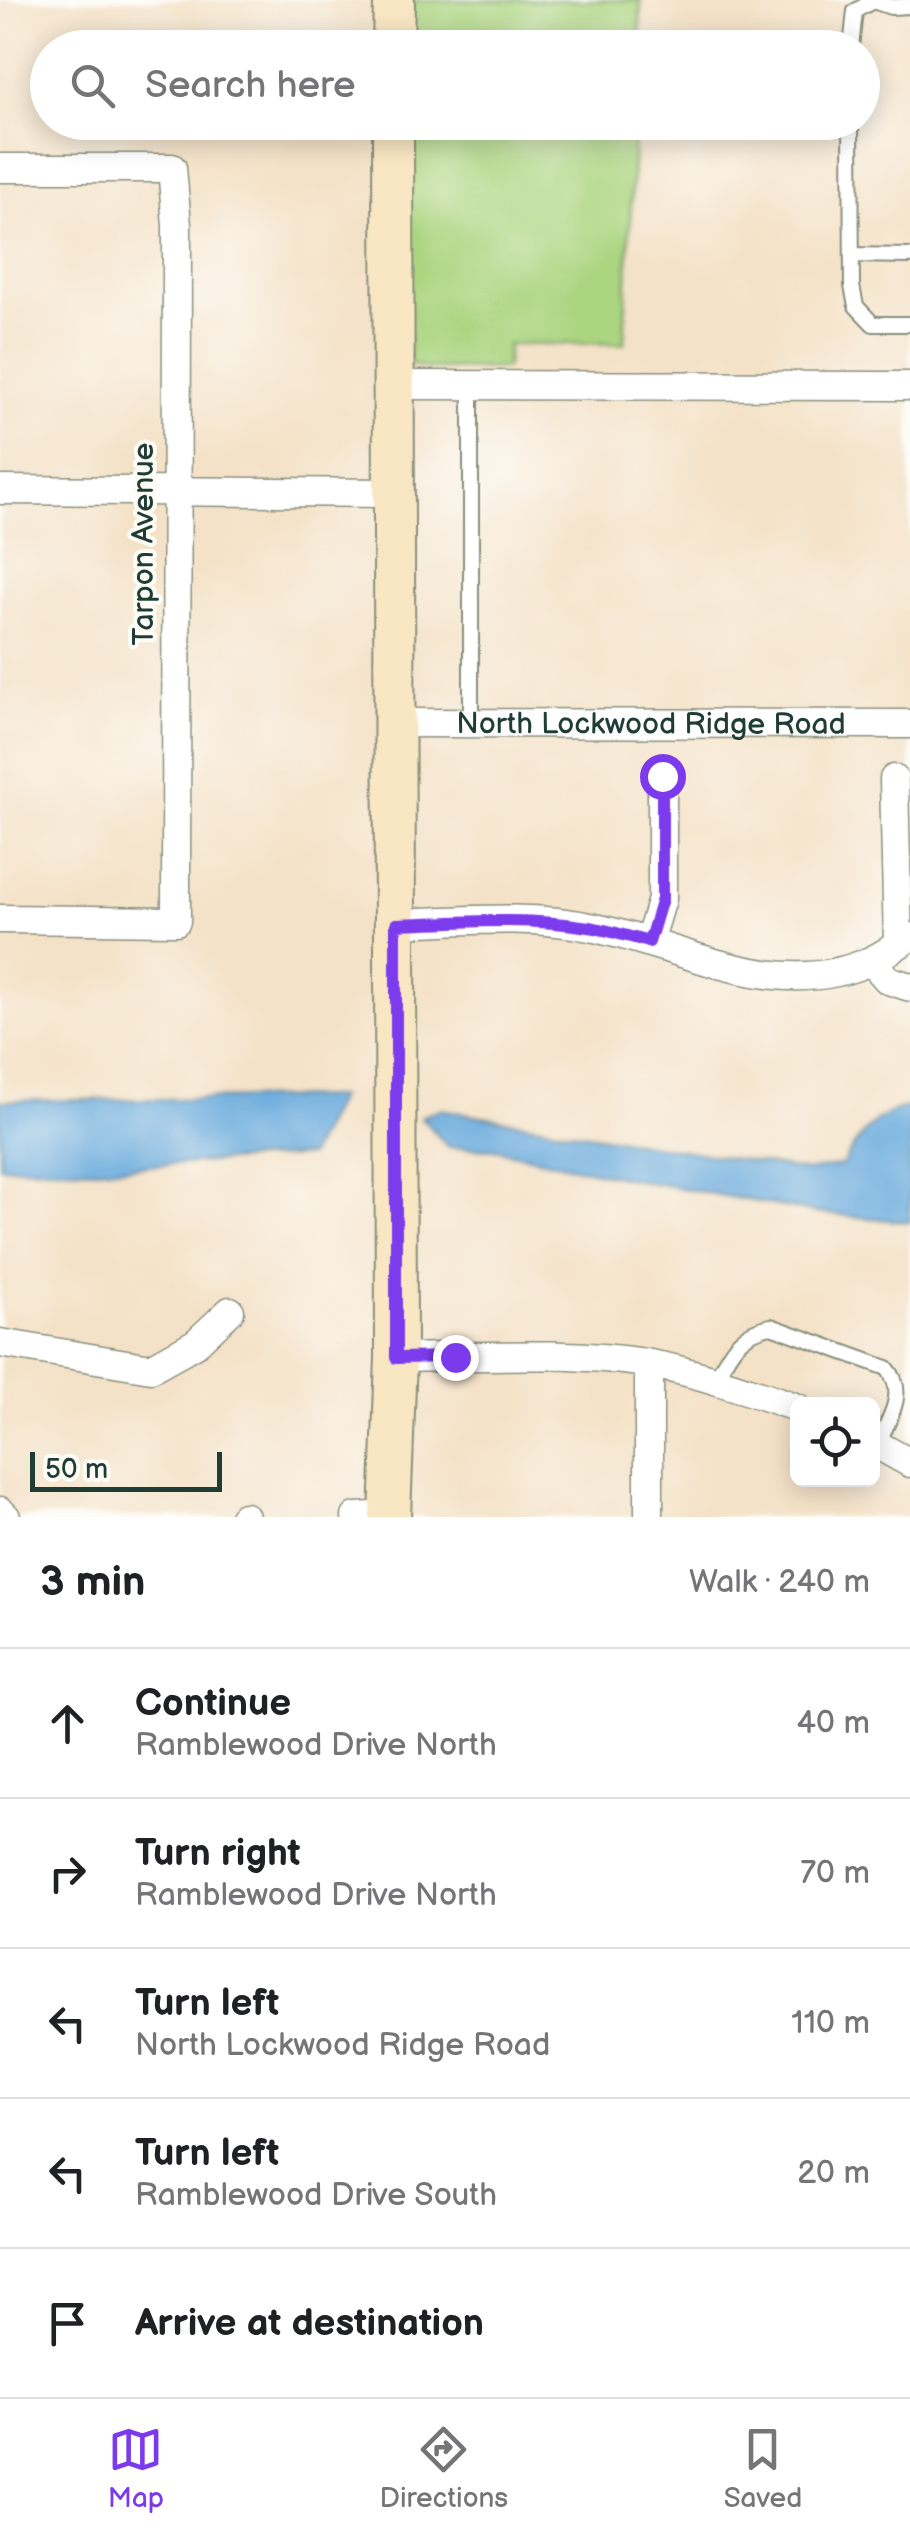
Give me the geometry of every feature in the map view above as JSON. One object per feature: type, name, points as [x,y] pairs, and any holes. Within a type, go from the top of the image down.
[{"type":"street","points":[[393,30],[394,0]]},
{"type":"street","points":[[379,1516],[396,1358],[393,140]]},
{"type":"street","name":"Tarpon Avenue","points":[[0,168],[172,168],[176,225],[176,920],[0,919]]},
{"type":"street","points":[[393,385],[910,386]]},
{"type":"street","points":[[0,490],[392,493]]},
{"type":"street","name":"North Lockwood Ridge Road","points":[[393,723],[910,724]]},
{"type":"street","points":[[649,942],[662,899],[662,776]]},
{"type":"street","points":[[396,924],[550,922],[592,927],[738,970],[779,976],[834,973],[871,961],[904,941],[894,779]]},
{"type":"street","points":[[871,961],[888,980],[910,987]]},
{"type":"street","points":[[0,1343],[150,1368],[196,1343],[230,1312]]},
{"type":"street","points":[[396,1358],[556,1357],[649,1364],[790,1405]]},
{"type":"street","points":[[649,1364],[649,1517]]},
{"type":"street","points":[[880,1446],[910,1463]]},
{"type":"street","points":[[0,1511],[6,1517]]},
{"type":"lane","points":[[852,30],[854,11],[873,0],[891,6],[910,6]]},
{"type":"lane","points":[[851,140],[856,306],[873,324],[910,324]]},
{"type":"lane","points":[[852,255],[910,256]]},
{"type":"lane","points":[[471,386],[471,723]]},
{"type":"lane","points":[[715,1381],[733,1346],[750,1330],[771,1326],[886,1368],[896,1379],[898,1391],[880,1432]]},
{"type":"green space","points":[[414,0],[641,0],[640,30],[409,30]]},
{"type":"green space","points":[[405,140],[634,140],[624,343],[508,345],[506,368],[429,369],[409,364]]},
{"type":"water","points":[[339,1097],[309,1156],[98,1169],[0,1166],[0,1101]]},
{"type":"water","points":[[910,1107],[910,1222],[817,1213],[605,1174],[495,1149],[448,1147],[421,1117],[440,1109],[807,1171],[842,1165],[869,1127],[887,1114]]},
{"type":"route","points":[[455,1357],[396,1358],[396,924],[550,922],[592,927],[649,942],[662,899],[662,776]]}]
